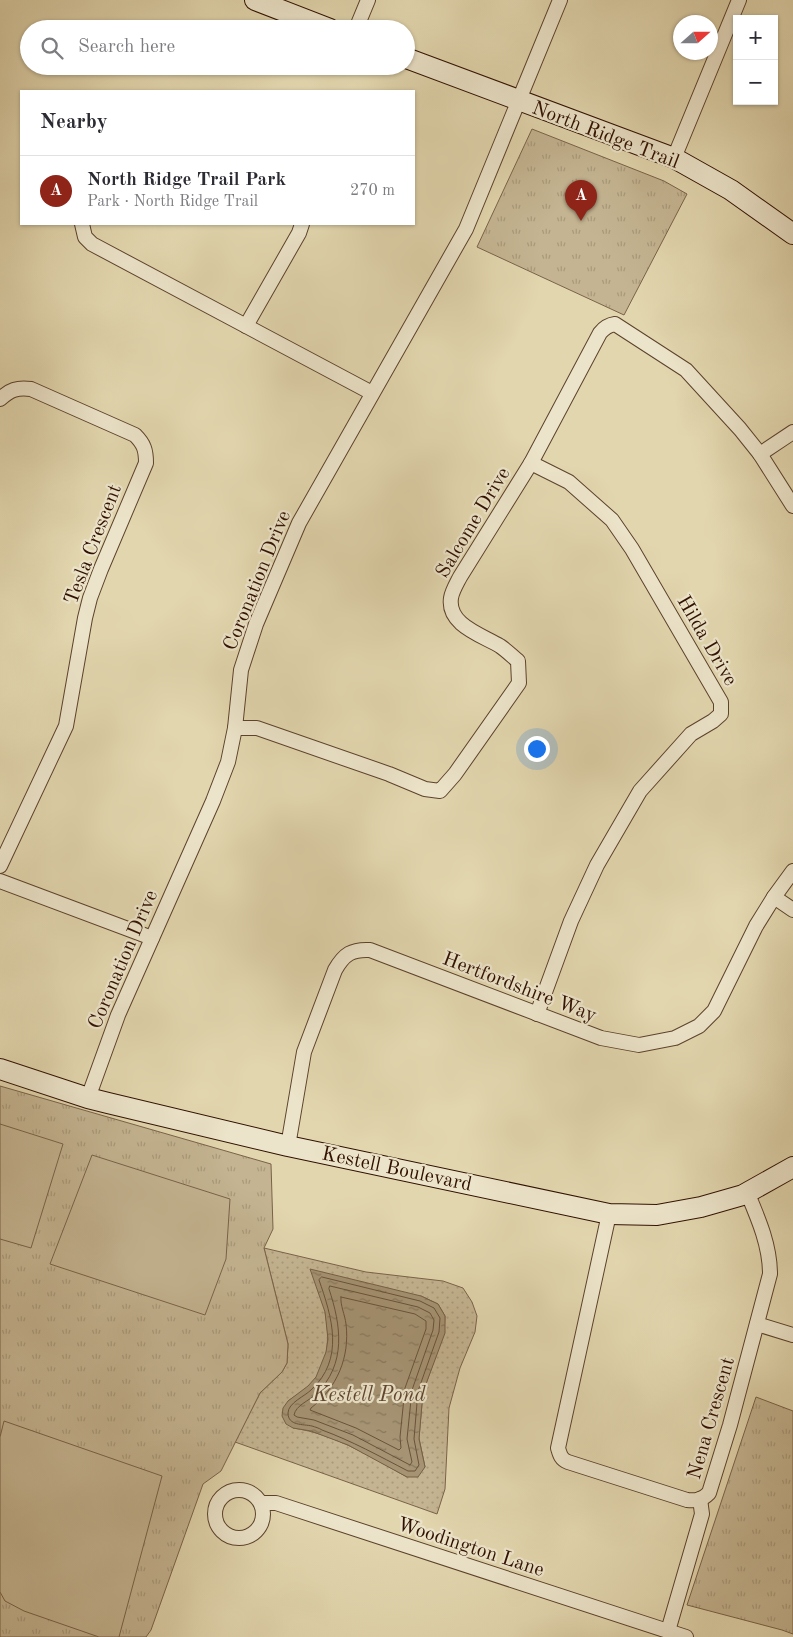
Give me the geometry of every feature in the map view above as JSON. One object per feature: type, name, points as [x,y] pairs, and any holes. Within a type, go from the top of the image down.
[{"type":"street","points":[[255,0],[307,20]]},
{"type":"street","points":[[360,20],[368,0]]},
{"type":"street","name":"Coronation Drive","points":[[88,1098],[118,1015],[213,801],[228,762],[235,728],[241,670],[256,624],[299,523],[466,229],[560,0]]},
{"type":"street","points":[[674,158],[739,0]]},
{"type":"street","name":"North Ridge Trail","points":[[415,61],[674,158],[731,190],[793,234]]},
{"type":"street","points":[[82,225],[85,236],[92,244],[372,393]]},
{"type":"street","points":[[246,326],[299,233],[302,225]]},
{"type":"street","name":"Salcome Drive","points":[[235,728],[256,728],[389,774],[425,790],[440,792],[455,774],[519,682],[518,661],[501,646],[468,628],[458,620],[451,609],[451,597],[460,577],[531,462],[600,333],[606,326],[615,324],[686,370],[740,429],[760,454]]},
{"type":"street","name":"Tesla Crescent","points":[[0,399],[9,391],[20,387],[31,389],[135,435],[143,444],[146,463],[100,569],[90,598],[66,726],[0,866]]},
{"type":"street","points":[[793,432],[760,454],[793,506]]},
{"type":"street","name":"Hilda Drive","points":[[531,462],[569,482],[612,520],[632,549],[721,702],[722,714],[691,734],[640,791],[597,864],[571,921],[536,1014]]},
{"type":"street","name":"Hertfordshire Way","points":[[288,1146],[304,1052],[335,970],[342,957],[358,950],[370,950],[601,1038],[639,1045],[675,1038],[699,1026],[714,1011],[756,926],[793,870]]},
{"type":"street","points":[[0,881],[152,938]]},
{"type":"street","points":[[774,897],[793,910]]},
{"type":"street","name":"Kestell Boulevard","points":[[0,1068],[88,1098],[288,1146],[609,1214],[658,1215],[701,1207],[747,1192],[793,1167]]},
{"type":"street","name":"Nena Crescent","points":[[609,1214],[558,1448],[560,1455],[562,1460],[568,1462],[687,1500],[700,1500],[709,1493],[770,1274],[770,1261],[762,1232],[747,1192]]},
{"type":"street","points":[[757,1324],[793,1335]]},
{"type":"street","points":[[668,1631],[702,1514],[700,1500]]},
{"type":"street","name":"Woodington Lane","points":[[261,1503],[276,1503],[686,1637]]},
{"type":"green space","points":[[532,129],[664,181],[687,194],[624,315],[477,247]]},
{"type":"green space","points":[[0,1086],[271,1164],[273,1229],[264,1248],[288,1344],[287,1363],[282,1372],[260,1393],[221,1471],[203,1484],[151,1630],[146,1637],[0,1637]]},
{"type":"green space","points":[[0,1124],[63,1144],[31,1248],[0,1239]]},
{"type":"green space","points":[[92,1155],[230,1199],[226,1259],[205,1315],[50,1264]]},
{"type":"green space","points":[[264,1248],[366,1272],[443,1281],[463,1288],[472,1302],[477,1316],[475,1332],[460,1368],[449,1408],[445,1489],[437,1514],[235,1442],[260,1393],[282,1372],[287,1363],[288,1344]],"holes":[[[421,1296],[438,1304],[445,1316],[444,1333],[423,1392],[419,1438],[425,1467],[407,1477],[338,1441],[323,1435],[293,1428],[288,1401],[308,1387],[315,1379],[324,1362],[327,1342],[325,1312]]]},
{"type":"green space","points":[[756,1397],[793,1411],[793,1634],[687,1605]]},
{"type":"green space","points":[[4,1421],[162,1476],[119,1637],[99,1637],[24,1611],[5,1601],[0,1592],[0,1437]]},
{"type":"water","name":"Kestell Pond","points":[[310,1269],[421,1296],[438,1304],[445,1316],[445,1333],[423,1392],[419,1439],[425,1467],[418,1477],[407,1477],[348,1445],[311,1431],[293,1428],[286,1424],[282,1416],[283,1408],[288,1401],[308,1386],[316,1377],[326,1352],[328,1339],[325,1312]]},
{"type":"place","name":"North Ridge Trail Park","points":[[581,221]]}]
